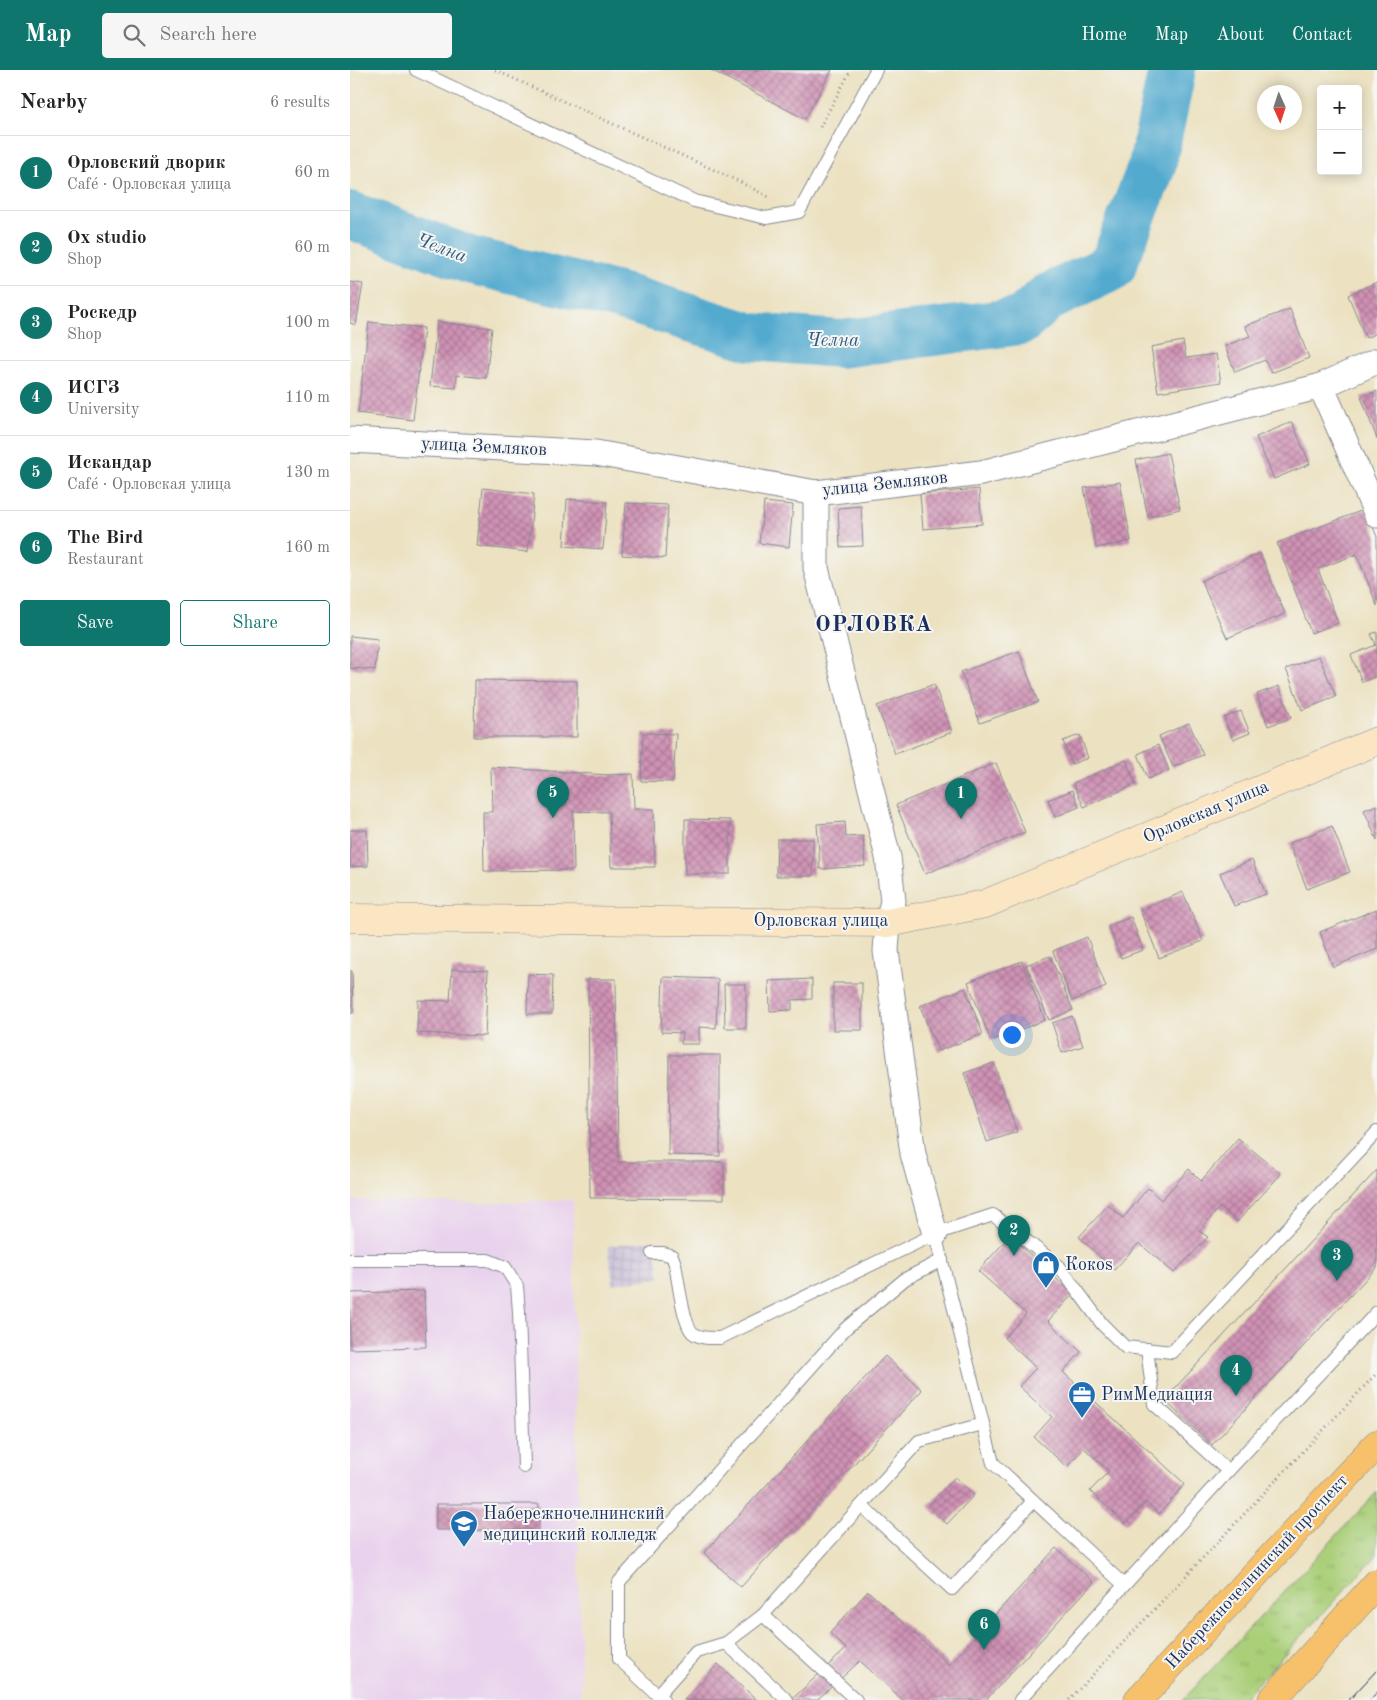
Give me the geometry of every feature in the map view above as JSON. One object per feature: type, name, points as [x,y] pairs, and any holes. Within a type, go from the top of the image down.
[{"type":"main road","name":"Набережночелнинский проспект","points":[[1138,1700],[1377,1444]]},
{"type":"main road","points":[[1272,1700],[1377,1583]]},
{"type":"street","name":"улица Земляков","points":[[350,440],[596,453],[816,493],[981,473],[1321,386],[1377,361]]},
{"type":"street","points":[[1321,386],[1377,515]]},
{"type":"street","points":[[816,493],[816,568],[888,857],[893,901],[888,923],[886,951],[913,1154],[935,1234]]},
{"type":"street","name":"Орловская улица","points":[[350,918],[888,923],[985,904],[1377,741]]},
{"type":"lane","points":[[416,70],[694,201],[766,218],[799,212],[876,70]]},
{"type":"lane","points":[[652,1253],[663,1253],[672,1256],[686,1322],[692,1333],[704,1338],[720,1338],[935,1234],[994,1215],[1059,1266],[1102,1324],[1125,1347],[1172,1352],[1377,1132]]},
{"type":"lane","points":[[935,1234],[993,1464],[1124,1585]]},
{"type":"lane","points":[[350,1260],[488,1260],[505,1267],[517,1286],[524,1467]]},
{"type":"lane","points":[[942,1260],[905,1279],[846,1328],[619,1582],[618,1659],[660,1698],[696,1652],[726,1643],[763,1615],[919,1441],[983,1424]]},
{"type":"lane","points":[[1020,1700],[1228,1471],[1377,1312]]},
{"type":"lane","points":[[1147,1349],[1154,1404],[1228,1471]]},
{"type":"lane","points":[[862,1506],[952,1589],[1033,1501]]},
{"type":"lane","points":[[763,1615],[856,1700]]},
{"type":"lane","points":[[726,1643],[787,1700]]},
{"type":"path","points":[[495,70],[738,181],[799,212]]},
{"type":"path","points":[[1069,1700],[1377,1373]]},
{"type":"shaded area","name":"Набережночелнинский медицинский колледж","points":[[350,1200],[476,1203],[573,1200],[581,1700],[350,1700]]},
{"type":"shaded area","points":[[655,1240],[660,1278],[613,1284],[608,1246]]},
{"type":"green space","points":[[1377,1492],[1377,1555],[1242,1700],[1183,1700]]},
{"type":"building","points":[[711,70],[832,70],[805,119]]},
{"type":"building","points":[[350,282],[363,284],[356,325],[350,323]]},
{"type":"building","points":[[1377,282],[1377,333],[1366,338],[1348,295]]},
{"type":"building","points":[[1290,309],[1309,358],[1271,373],[1265,360],[1235,372],[1225,346],[1250,336],[1245,326]]},
{"type":"building","points":[[369,322],[424,328],[413,420],[358,413]]},
{"type":"building","points":[[437,322],[492,328],[486,378],[457,375],[456,388],[430,386]]},
{"type":"building","points":[[1183,341],[1186,358],[1216,354],[1221,382],[1158,392],[1151,347]]},
{"type":"building","points":[[1377,391],[1377,439],[1361,397]]},
{"type":"building","points":[[1292,422],[1310,464],[1274,479],[1256,437]]},
{"type":"building","points":[[1168,453],[1180,509],[1148,517],[1136,460]]},
{"type":"building","points":[[1120,482],[1131,541],[1096,548],[1084,488]]},
{"type":"building","points":[[483,488],[534,494],[528,552],[477,546]]},
{"type":"building","points":[[979,489],[982,524],[923,529],[920,494]]},
{"type":"building","points":[[567,499],[607,502],[603,549],[564,546]]},
{"type":"building","points":[[764,502],[793,505],[789,547],[759,543]]},
{"type":"building","points":[[626,503],[668,505],[665,558],[622,555]]},
{"type":"building","points":[[861,506],[863,546],[840,547],[838,508]]},
{"type":"building","points":[[1366,509],[1377,537],[1377,606],[1357,554],[1318,569],[1338,623],[1311,633],[1277,543]]},
{"type":"building","points":[[1260,553],[1285,614],[1227,638],[1201,581]]},
{"type":"building","points":[[1377,632],[1377,676],[1362,682],[1351,655],[1376,645],[1371,634]]},
{"type":"building","points":[[350,636],[378,639],[375,670],[350,668]]},
{"type":"building","points":[[1019,651],[1038,702],[980,723],[961,672]]},
{"type":"building","points":[[1319,656],[1336,697],[1302,710],[1286,669]]},
{"type":"building","points":[[475,680],[577,681],[577,737],[474,737]]},
{"type":"building","points":[[934,684],[952,732],[895,754],[877,706]]},
{"type":"building","points":[[1279,686],[1291,718],[1268,726],[1257,694]]},
{"type":"building","points":[[1241,711],[1250,733],[1233,740],[1224,718]]},
{"type":"building","points":[[1189,723],[1203,755],[1173,767],[1159,736]]},
{"type":"building","points":[[643,733],[676,734],[673,782],[641,781]]},
{"type":"building","points":[[1080,735],[1088,758],[1072,764],[1063,741]]},
{"type":"building","points":[[1158,745],[1169,770],[1148,779],[1138,754]]},
{"type":"building","points":[[1126,760],[1136,784],[1084,807],[1073,783]]},
{"type":"building","points":[[996,763],[1025,832],[925,874],[896,805]]},
{"type":"building","points":[[491,767],[608,775],[633,774],[634,809],[654,809],[655,867],[611,867],[609,812],[573,811],[574,870],[484,871],[483,812],[492,812]]},
{"type":"building","points":[[1073,790],[1079,807],[1055,817],[1048,800]]},
{"type":"building","points":[[1377,805],[1377,840],[1364,810]]},
{"type":"building","points":[[685,819],[730,820],[730,874],[685,874]]},
{"type":"building","points":[[845,822],[846,837],[863,836],[865,866],[820,869],[817,824]]},
{"type":"building","points":[[1332,826],[1350,872],[1307,889],[1289,843]]},
{"type":"building","points":[[350,830],[367,830],[368,866],[350,867]]},
{"type":"building","points":[[777,839],[813,839],[813,876],[776,876]]},
{"type":"building","points":[[1252,860],[1266,894],[1234,906],[1220,873]]},
{"type":"building","points":[[1183,892],[1203,941],[1159,958],[1140,910]]},
{"type":"building","points":[[1377,909],[1377,949],[1333,967],[1320,932]]},
{"type":"building","points":[[1131,917],[1143,950],[1121,958],[1108,926]]},
{"type":"building","points":[[1087,937],[1106,987],[1072,1001],[1053,951]]},
{"type":"building","points":[[1050,956],[1073,1010],[1049,1020],[1026,965]]},
{"type":"building","points":[[1022,961],[1045,1020],[991,1041],[968,982]]},
{"type":"building","points":[[452,969],[488,971],[485,1036],[417,1033],[418,1000],[450,1001]]},
{"type":"building","points":[[350,971],[352,971],[353,1013],[350,1013]]},
{"type":"building","points":[[528,974],[553,975],[552,1014],[527,1014]]},
{"type":"building","points":[[663,977],[718,979],[716,1028],[699,1027],[699,1044],[681,1044],[682,1033],[661,1032]]},
{"type":"building","points":[[588,979],[616,979],[618,1162],[724,1162],[724,1199],[590,1198]]},
{"type":"building","points":[[812,979],[812,999],[792,1000],[792,1010],[770,1011],[769,981]]},
{"type":"building","points":[[833,983],[862,983],[862,1030],[833,1030]]},
{"type":"building","points":[[724,984],[746,984],[746,1028],[725,1028]]},
{"type":"building","points":[[965,988],[983,1034],[938,1051],[920,1006]]},
{"type":"building","points":[[1072,1016],[1083,1046],[1062,1053],[1052,1023]]},
{"type":"building","points":[[669,1055],[720,1055],[720,1156],[668,1155]]},
{"type":"building","points":[[994,1063],[1017,1132],[987,1142],[964,1073]]},
{"type":"building","points":[[1238,1138],[1281,1174],[1237,1222],[1220,1207],[1199,1231],[1208,1237],[1174,1273],[1139,1243],[1114,1270],[1079,1237],[1108,1205],[1123,1218],[1148,1188],[1161,1200],[1189,1169],[1201,1181]]},
{"type":"building","points":[[1377,1170],[1377,1267],[1212,1445],[1164,1400]]},
{"type":"building","points":[[1010,1236],[1073,1294],[1048,1321],[1081,1352],[1063,1372],[1185,1484],[1159,1514],[1146,1502],[1126,1524],[1090,1491],[1109,1471],[1084,1448],[1067,1467],[1034,1437],[1052,1417],[1019,1386],[1036,1368],[1004,1338],[1026,1314],[978,1271]]},
{"type":"building","points":[[424,1291],[426,1347],[350,1349],[350,1293]]},
{"type":"building","points":[[885,1356],[922,1390],[741,1587],[704,1553]]},
{"type":"building","points":[[955,1477],[974,1495],[947,1524],[928,1506]]},
{"type":"building","points":[[436,1504],[539,1504],[539,1530],[436,1530]]},
{"type":"building","points":[[1056,1548],[1094,1582],[986,1700],[903,1700],[860,1661],[817,1700],[791,1700],[846,1649],[830,1633],[868,1591],[949,1665]]},
{"type":"building","points":[[718,1664],[757,1700],[684,1700]]},
{"type":"waterway","name":"Челна","points":[[350,215],[469,260],[623,297],[751,337],[840,344],[1021,321],[1047,298],[1112,267],[1152,166],[1172,70]]},
{"type":"tram line","points":[[1349,1700],[1377,1670]]},
{"type":"tram line","points":[[1370,1700],[1377,1692]]},
{"type":"place","name":"Искандар","points":[[553,818]]},
{"type":"place","name":"Орловский дворик","points":[[961,819]]},
{"type":"place","name":"Ox studio","points":[[1014,1256]]},
{"type":"place","name":"Роскедр","points":[[1337,1281]]},
{"type":"place","name":"Кокоs","points":[[1046,1289]]},
{"type":"place","name":"ИСГЗ","points":[[1236,1396]]},
{"type":"place","name":"РимМедиация","points":[[1082,1419]]},
{"type":"place","name":"Набережночелнинский медицинский колледж","points":[[464,1548]]},
{"type":"place","name":"The Bird","points":[[984,1650]]},
{"type":"district","name":"ОРЛОВКА","points":[[874,625]]}]
